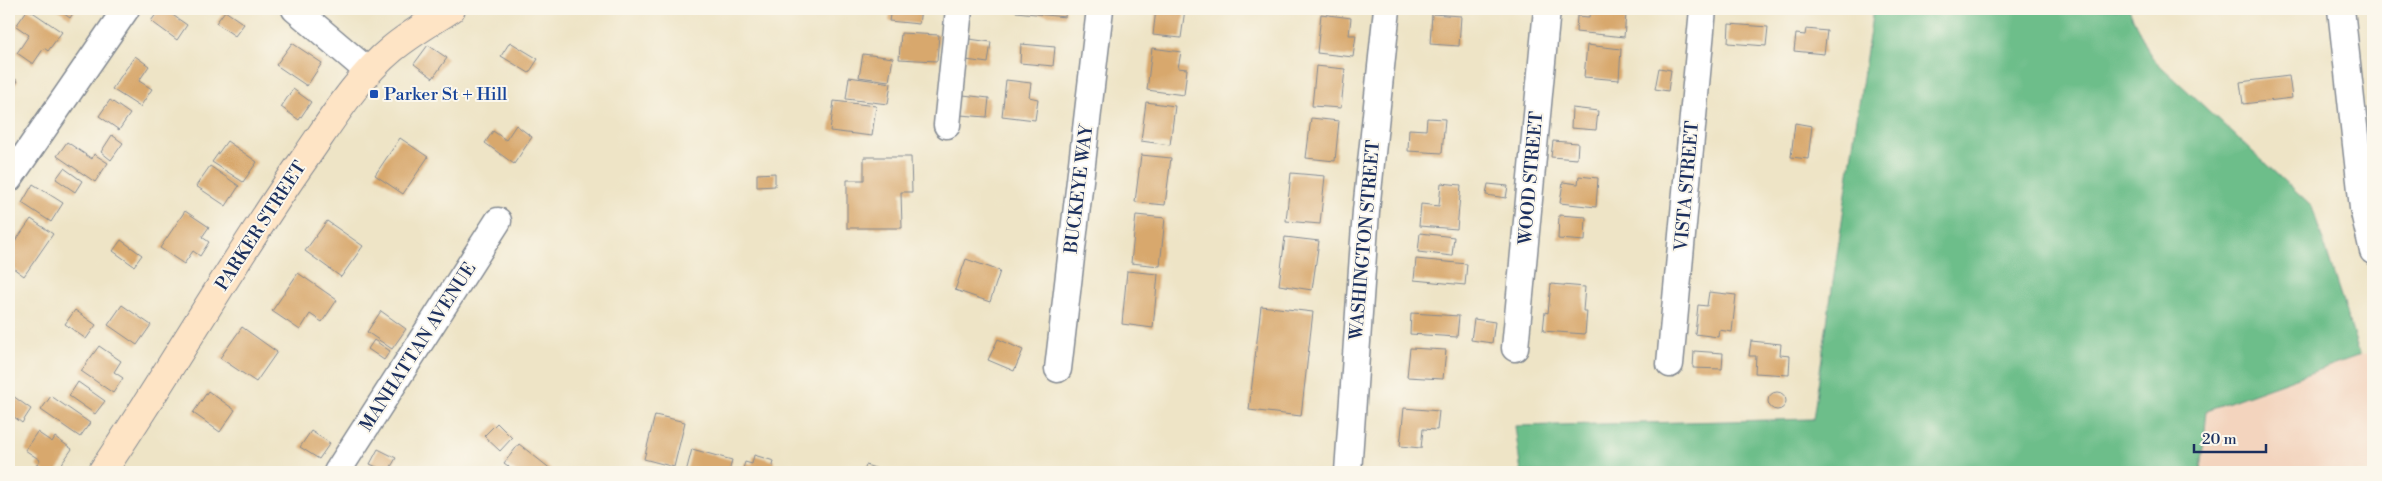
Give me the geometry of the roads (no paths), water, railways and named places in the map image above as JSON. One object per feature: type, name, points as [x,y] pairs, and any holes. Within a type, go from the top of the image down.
[{"type":"street","points":[[9,179],[126,9]]},
{"type":"street","points":[[295,9],[368,72]]},
{"type":"street","name":"PARKER STREET","points":[[102,472],[282,191],[368,72],[391,50],[451,9]]},
{"type":"street","points":[[947,125],[959,9]]},
{"type":"street","name":"BUCKEYE WAY","points":[[1058,368],[1100,9]]},
{"type":"street","name":"WASHINGTON STREET","points":[[1348,472],[1366,211],[1387,9]]},
{"type":"street","name":"WOOD STREET","points":[[1515,348],[1547,9]]},
{"type":"street","name":"VISTA STREET","points":[[1670,364],[1703,9]]},
{"type":"street","points":[[2341,9],[2363,208],[2373,251]]},
{"type":"street","name":"MANHATTAN AVENUE","points":[[338,472],[498,221]]},
{"type":"place","name":"Parker St + Hill","points":[[374,94]]}]
